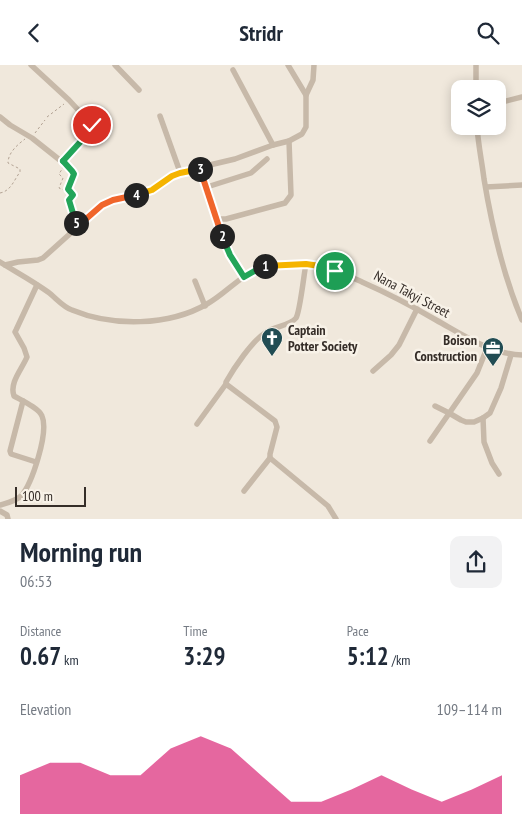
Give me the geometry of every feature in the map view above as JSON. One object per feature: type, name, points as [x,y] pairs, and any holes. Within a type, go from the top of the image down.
[{"type":"street","points":[[0,117],[30,137],[60,161],[64,161],[93,128],[69,101],[31,65]]},
{"type":"street","points":[[115,65],[139,90]]},
{"type":"street","points":[[2,264],[42,258],[102,205],[113,200],[152,190],[172,176],[180,173],[235,159],[298,137],[304,131],[307,114],[306,95],[288,65]]},
{"type":"street","points":[[306,95],[313,80],[314,65]]},
{"type":"street","points":[[476,65],[476,80]]},
{"type":"street","points":[[233,70],[273,145]]},
{"type":"street","points":[[506,101],[522,97]]},
{"type":"street","points":[[160,116],[180,173]]},
{"type":"street","points":[[478,135],[490,213],[504,269],[522,320]]},
{"type":"street","points":[[216,219],[226,219],[286,203],[290,195],[289,141]]},
{"type":"street","points":[[207,187],[251,173],[267,159]]},
{"type":"street","points":[[200,169],[227,250],[244,277]]},
{"type":"street","points":[[486,187],[522,185]]},
{"type":"street","name":"Nana Takyi Street","points":[[2,264],[48,291],[73,311],[119,321],[162,320],[176,317],[205,306],[217,299],[244,277],[267,266],[306,264],[320,266],[349,276],[417,309],[487,348],[501,353],[522,355]]},
{"type":"street","points":[[197,425],[259,337],[267,331],[290,322],[297,317],[306,264]]},
{"type":"street","points":[[195,281],[205,306]]},
{"type":"street","points":[[0,505],[22,495],[31,477],[41,447],[44,423],[42,416],[37,409],[14,396],[13,393],[14,383],[28,357],[16,332],[37,285]]},
{"type":"street","points":[[373,371],[399,345],[417,309]]},
{"type":"street","points":[[430,441],[477,373],[487,348]]},
{"type":"street","points":[[434,406],[466,422],[483,419],[490,413],[501,388],[511,355]]},
{"type":"street","points":[[226,384],[275,421],[277,427],[270,458],[244,491]]},
{"type":"street","points":[[23,401],[10,451],[11,454],[36,462]]},
{"type":"street","points":[[483,419],[484,442],[492,463],[499,474]]},
{"type":"street","points":[[270,458],[328,506],[336,519]]},
{"type":"street","points":[[0,511],[8,519]]},
{"type":"path","points":[[48,117],[69,101]]},
{"type":"path","points":[[0,193],[6,192],[9,189],[20,172],[20,169],[8,163],[8,159],[18,144],[30,137],[45,120]]},
{"type":"path","points":[[65,164],[74,174],[68,189],[68,192],[59,188],[63,178],[59,174],[65,164]]},
{"type":"path","points":[[68,189],[73,195],[69,200],[78,226]]},
{"type":"place","name":"Captain Potter Society","points":[[272,357]]},
{"type":"place","name":"Boison Construction","points":[[493,367]]},
{"type":"route","points":[[92,125],[93,128],[62,161],[74,174],[68,189],[73,195],[69,200],[78,226],[102,205],[113,200],[152,190],[172,176],[200,169],[227,250],[244,277],[267,266],[306,264],[335,271]]}]
